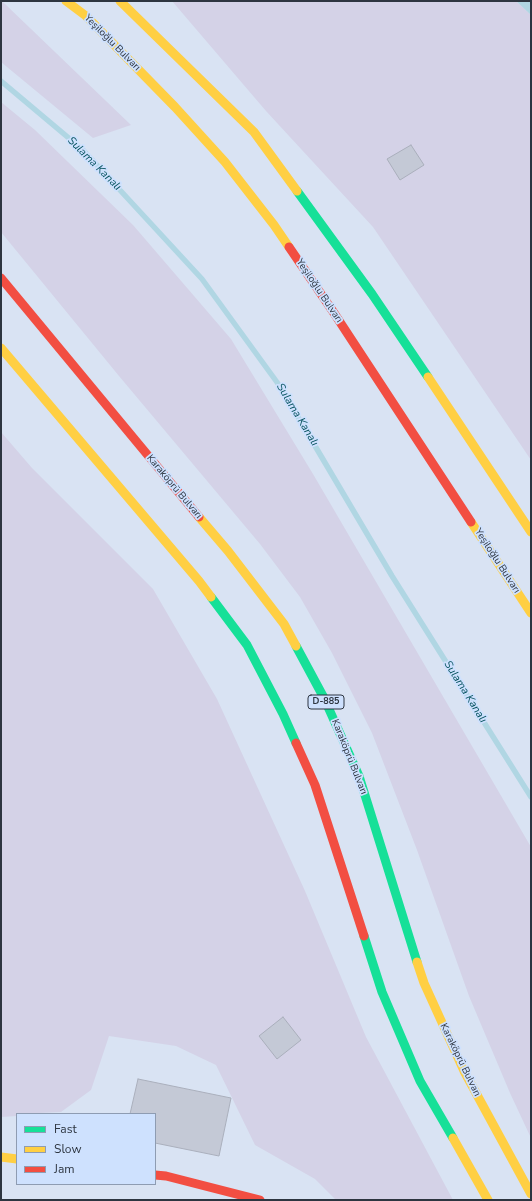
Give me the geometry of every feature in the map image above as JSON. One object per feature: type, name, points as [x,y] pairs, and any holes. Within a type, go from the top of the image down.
[{"type":"main road","name":"Yeşiloğlu Bulvarı","points":[[66,1],[86,16],[175,107],[225,162],[274,225],[334,313],[531,613]]},
{"type":"main road","points":[[120,1],[254,132],[372,294],[531,532]]},
{"type":"main road","name":"Karaköprü Bulvarı","points":[[1,278],[228,551],[284,624],[324,698],[359,776],[424,983],[464,1071],[531,1194]]},
{"type":"main road","points":[[1,348],[199,582],[247,644],[283,714],[315,785],[382,992],[420,1081],[488,1200]]},
{"type":"main road","points":[[1,1157],[16,1160]]},
{"type":"main road","points":[[156,1175],[166,1176],[260,1200]]},
{"type":"shaded area","points":[[1,1],[131,125],[93,138],[1,62]]},
{"type":"shaded area","points":[[172,1],[516,1],[531,15],[531,460],[373,227],[266,111]]},
{"type":"shaded area","points":[[516,1],[531,1],[531,15]]},
{"type":"shaded area","points":[[1,102],[35,130],[133,225],[231,339],[313,474],[531,847],[531,1138],[510,1093],[469,996],[417,850],[372,733],[332,653],[300,597],[260,544],[1,232]]},
{"type":"shaded area","points":[[1,432],[32,468],[153,589],[217,699],[305,891],[366,1037],[453,1200],[336,1200],[315,1179],[255,1145],[216,1065],[176,1046],[109,1036],[91,1090],[61,1112],[16,1113],[16,1116],[1,1117]]},
{"type":"building","points":[[411,145],[424,165],[400,180],[387,159]]},
{"type":"building","points":[[283,1017],[301,1040],[277,1059],[259,1036]]},
{"type":"building","points":[[138,1079],[231,1098],[219,1156],[156,1143],[156,1113],[130,1113]]},
{"type":"waterway","name":"Sulama Kanalı","points":[[1,81],[83,150],[202,279],[279,385],[392,576],[531,797]]},
{"type":"traffic: fast","points":[[297,191],[372,294],[428,377]]},
{"type":"traffic: fast","points":[[211,597],[247,645],[283,714],[296,743]]},
{"type":"traffic: fast","points":[[296,646],[324,698],[359,776],[417,962]]},
{"type":"traffic: fast","points":[[364,936],[382,992],[420,1081],[453,1138]]},
{"type":"traffic: slow","points":[[66,1],[86,16],[175,107],[225,162],[274,225],[289,247]]},
{"type":"traffic: slow","points":[[120,1],[254,132],[297,191]]},
{"type":"traffic: slow","points":[[1,348],[211,597]]},
{"type":"traffic: slow","points":[[428,377],[531,532]]},
{"type":"traffic: slow","points":[[199,517],[228,551],[284,624],[296,646]]},
{"type":"traffic: slow","points":[[471,522],[531,613]]},
{"type":"traffic: slow","points":[[417,962],[424,983],[464,1071],[531,1194]]},
{"type":"traffic: slow","points":[[453,1138],[488,1200]]},
{"type":"traffic: slow","points":[[1,1157],[16,1159]]},
{"type":"traffic: jam","points":[[289,247],[471,522]]},
{"type":"traffic: jam","points":[[1,278],[199,517]]},
{"type":"traffic: jam","points":[[296,743],[315,785],[364,936]]},
{"type":"traffic: jam","points":[[156,1175],[166,1176],[260,1200]]}]
